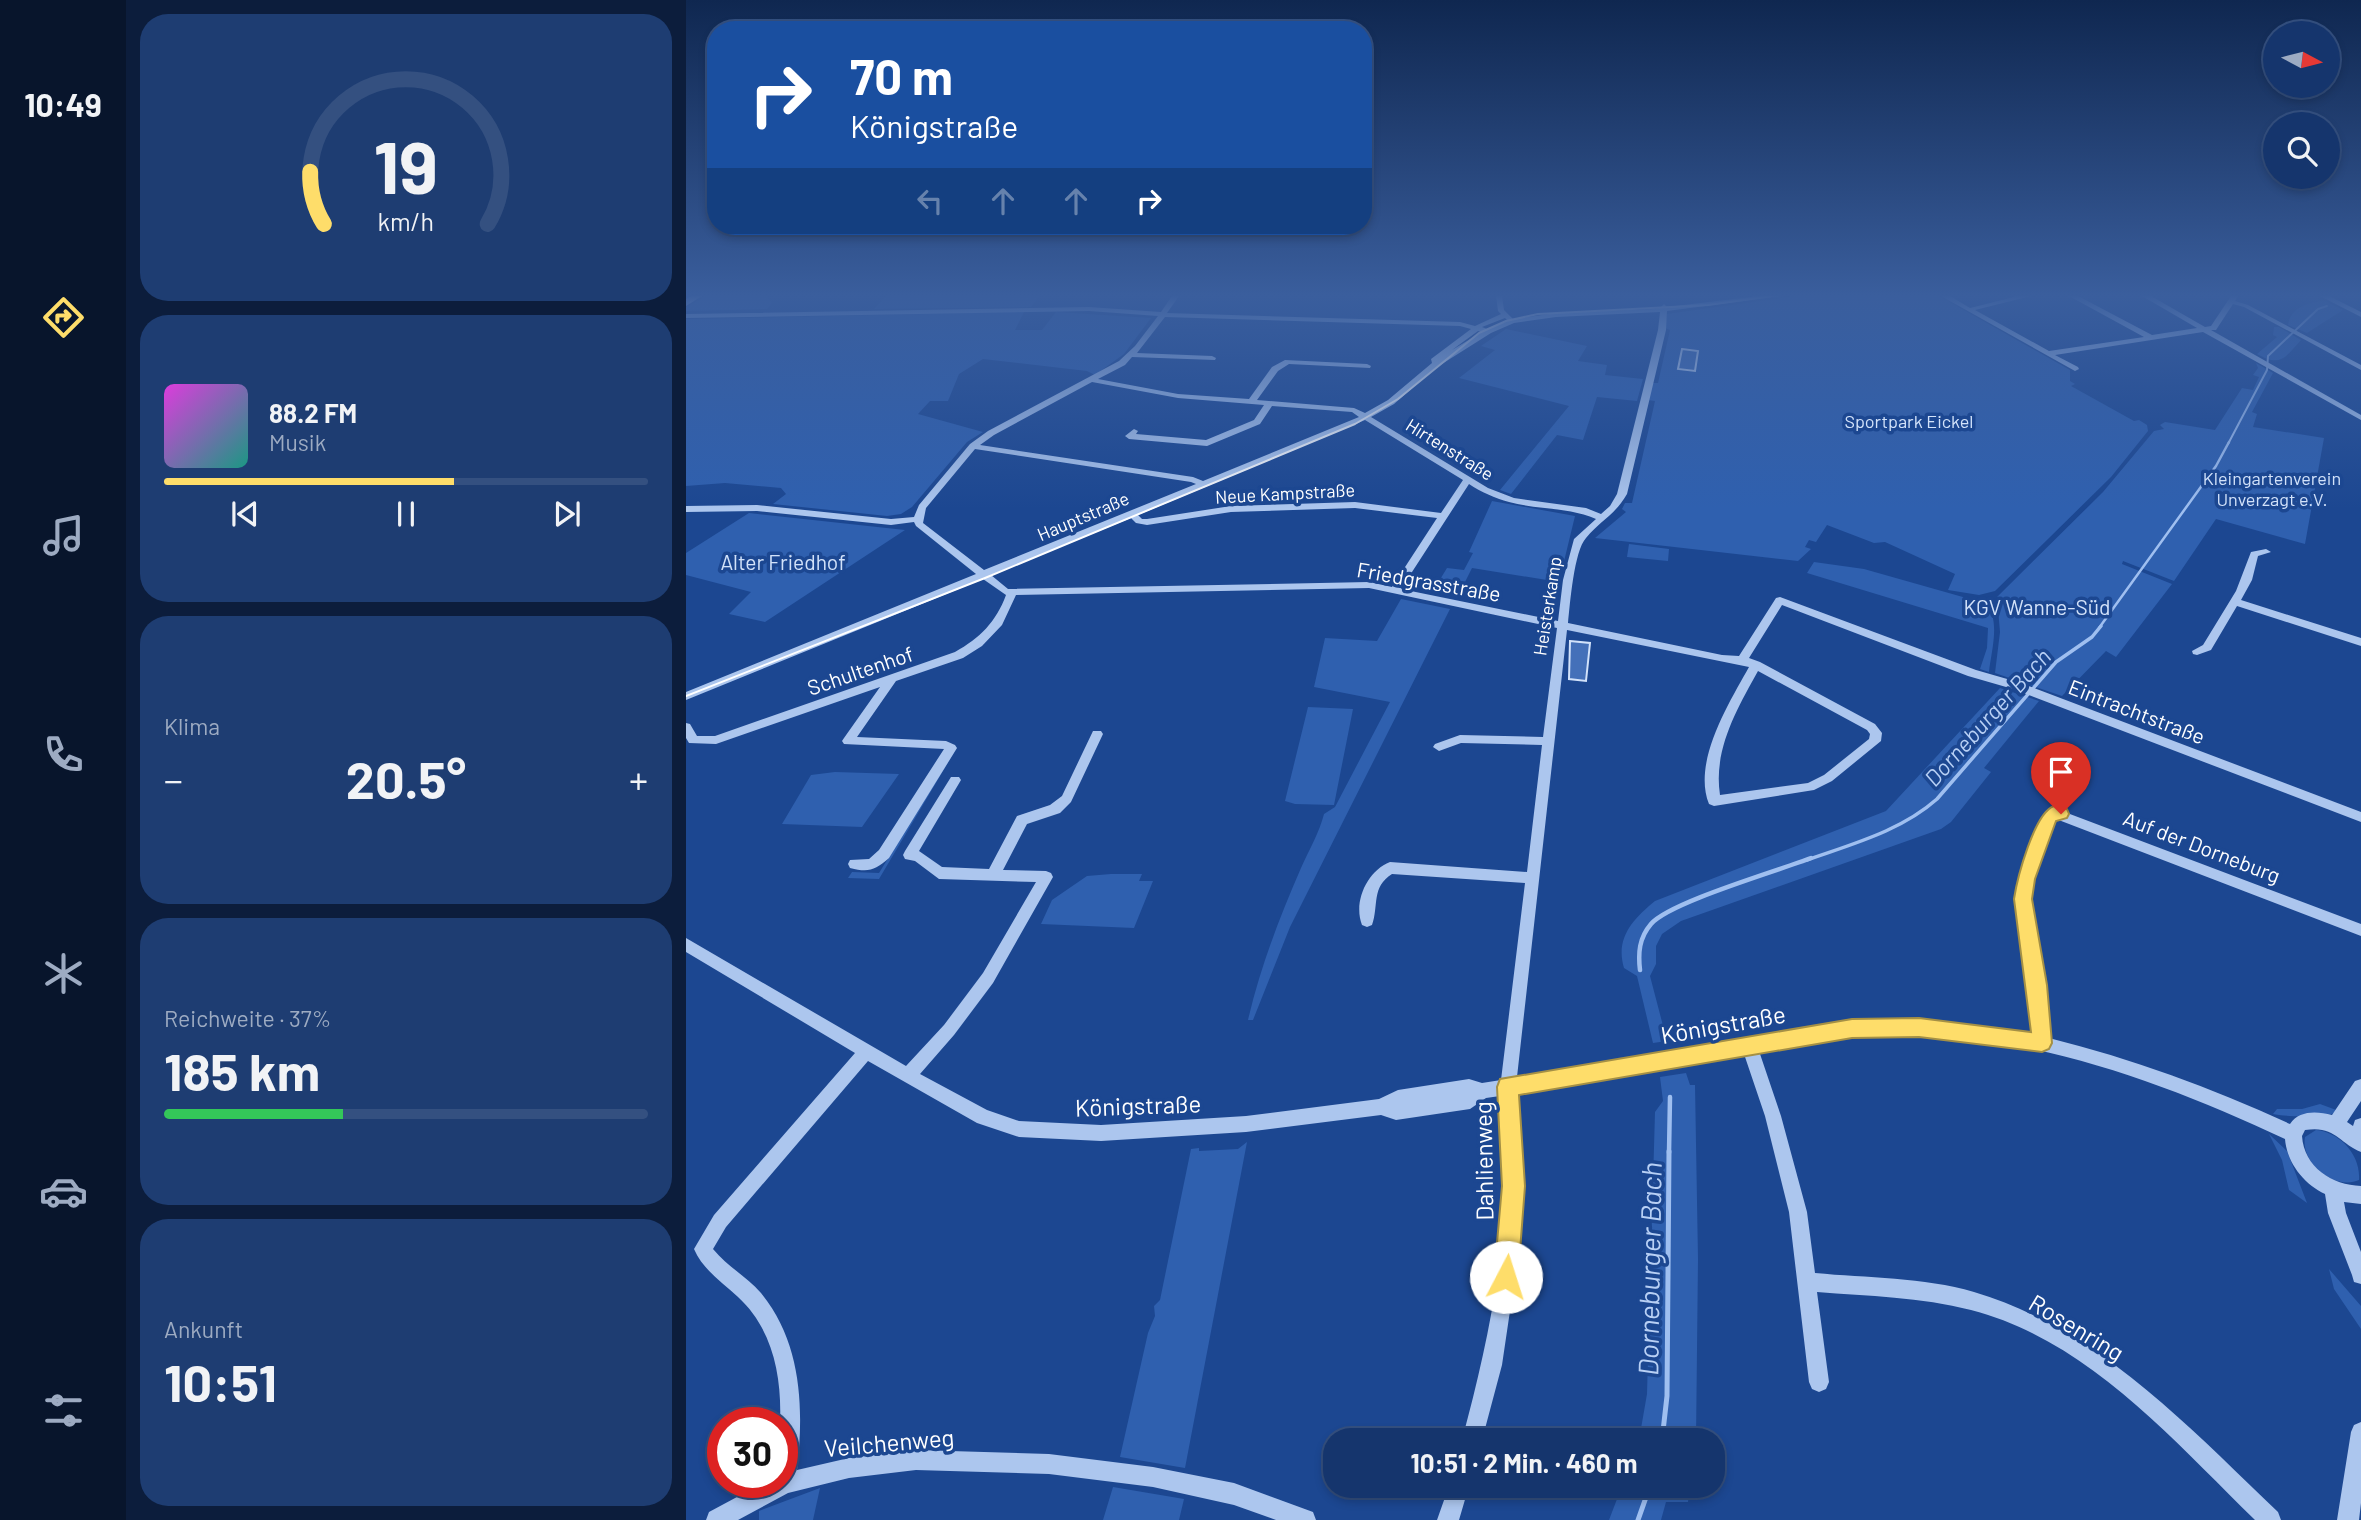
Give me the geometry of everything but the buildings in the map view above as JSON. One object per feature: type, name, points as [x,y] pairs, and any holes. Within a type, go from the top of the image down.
[{"type":"street","points":[[918,519],[926,502],[973,446],[991,433],[1095,381],[1114,367]]},
{"type":"street","points":[[1252,401],[1279,367]]},
{"type":"street","name":"Heisterkamp","points":[[1508,1087],[1562,626],[1575,551],[1584,532],[1614,508],[1622,494],[1653,367]]},
{"type":"street","points":[[2071,367],[2075,369]]},
{"type":"street","name":"Hauptstraße","points":[[686,696],[984,577],[1367,416],[1396,399],[1431,368]]},
{"type":"street","points":[[2272,368],[2361,418]]},
{"type":"street","name":"Hirtenstraße","points":[[1095,381],[1178,396],[1342,408],[1367,416],[1467,480],[1512,500],[1586,511],[1601,518]]},
{"type":"street","points":[[1134,431],[1129,436],[1207,443],[1257,422],[1270,403]]},
{"type":"street","points":[[973,446],[1193,480],[1204,485]]},
{"type":"street","points":[[1395,590],[1467,480]]},
{"type":"street","name":"Neue Kampstraße","points":[[1132,514],[1147,522],[1231,509],[1355,505],[1442,516]]},
{"type":"street","points":[[686,509],[757,508],[891,522],[918,519]]},
{"type":"street","points":[[918,519],[925,530],[984,577],[1002,591],[1012,593]]},
{"type":"street","points":[[2197,651],[2207,647],[2224,615],[2248,583],[2254,554],[2266,552]]},
{"type":"street","name":"Friedgrasstraße","points":[[1012,593],[1348,584],[1395,590],[1722,659],[1742,660],[1756,665],[1871,727],[1876,733],[1875,741],[1828,779],[1810,787],[1714,801],[1710,785],[1719,743],[1731,712],[1756,665]]},
{"type":"street","name":"Schultenhof","points":[[689,743],[716,740],[947,660],[983,641],[1003,619],[1012,593]]},
{"type":"street","name":"Eintrachtstraße","points":[[1742,660],[1780,600],[1972,673],[2047,697],[2361,817]]},
{"type":"street","points":[[2236,602],[2361,642]]},
{"type":"street","name":"Hauptstraße","points":[[686,691],[736,677]]},
{"type":"street","points":[[855,864],[872,865],[884,855],[951,748],[946,745],[848,741],[891,680]]},
{"type":"street","points":[[686,727],[689,743]]},
{"type":"street","points":[[993,875],[1022,820],[1055,809],[1067,799],[1097,734]]},
{"type":"street","points":[[1439,747],[1460,739],[1548,741]]},
{"type":"street","points":[[908,1076],[949,1030],[988,978],[1046,877],[939,873],[918,856],[910,855],[955,780]]},
{"type":"street","name":"Auf der Dorneburg","points":[[2042,1043],[2037,985],[2023,899],[2026,879],[2049,818],[2054,813],[2074,818],[2361,930]]},
{"type":"street","points":[[1367,921],[1367,898],[1378,876],[1390,868],[1532,878]]},
{"type":"street","name":"Königstraße","points":[[686,944],[908,1076],[999,1124],[1048,1132],[1219,1126],[1381,1107],[1396,1112],[1470,1101],[1482,1091],[1749,1046],[1793,1036],[1884,1027],[2002,1036],[2042,1043],[2163,1076],[2293,1134]]},
{"type":"street","points":[[1749,1046],[1790,1179],[1809,1282],[1819,1382]]},
{"type":"street","points":[[793,1407],[786,1363],[774,1331],[757,1304],[703,1249],[719,1220],[867,1051]]},
{"type":"street","name":"Dahlienweg","points":[[1475,1428],[1492,1365],[1506,1277],[1514,1186],[1508,1087]]},
{"type":"street","points":[[2335,1125],[2361,1087]]},
{"type":"street","points":[[2360,1137],[2335,1125],[2307,1120],[2295,1127],[2292,1143],[2302,1163],[2333,1190],[2361,1195]]},
{"type":"street","points":[[2333,1190],[2337,1213],[2361,1275]]},
{"type":"street","name":"Rosenring","points":[[1809,1282],[1950,1296],[2004,1312],[2037,1327],[2091,1359],[2121,1382],[2270,1520]]},
{"type":"street","points":[[2348,1520],[2361,1432]]},
{"type":"street","name":"Veilchenweg","points":[[798,1480],[849,1468],[916,1461],[1049,1464],[1153,1478],[1234,1494],[1305,1520]]},
{"type":"street","points":[[717,1520],[757,1498]]},
{"type":"street","points":[[1448,1520],[1455,1498]]},
{"type":"green space","points":[[686,367],[970,367],[959,374],[948,401],[930,401],[918,414],[983,432],[967,442],[912,507],[901,514],[887,516],[773,504],[786,494],[781,488],[725,483],[686,486]]},
{"type":"green space","points":[[1052,367],[1106,367],[1095,375],[1087,371]]},
{"type":"green space","points":[[1473,367],[1607,367],[1605,375],[1643,379],[1637,401],[1597,397],[1583,440],[1557,435],[1511,494],[1500,490],[1569,406],[1459,378]]},
{"type":"green space","name":"Sportpark Eickel","points":[[1662,367],[2065,367],[2070,370],[2070,381],[2075,384],[2071,386],[2134,421],[2139,420],[2147,425],[2148,431],[2111,477],[1995,591],[1979,595],[1948,590],[1955,574],[1885,542],[1874,543],[1827,525],[1816,542],[1809,540],[1805,547],[1811,549],[1798,561],[1595,538],[1626,512],[1622,509],[1625,503],[1632,503],[1655,401],[1648,400],[1652,383],[1658,383]]},
{"type":"green space","name":"Kleingartenverein Unverzagt e.V.","points":[[2263,367],[2273,373],[2252,412],[2257,414],[2253,427],[2324,438],[2305,544],[2216,519],[2174,581],[2123,561],[2122,564],[2172,584],[2116,657],[2106,651],[2062,696],[1995,673],[2000,632],[1997,597],[2103,492],[2154,431],[2164,429],[2160,425],[2165,422],[2215,430],[2242,388],[2253,390],[2259,377],[2253,375],[2258,368]]},
{"type":"green space","points":[[1492,501],[1575,516],[1559,582],[1472,568],[1458,596],[1433,591],[1447,568],[1464,570],[1473,553],[1469,552]]},
{"type":"green space","name":"Alter Friedhof","points":[[749,513],[905,530],[765,622],[729,614],[751,592],[686,575],[686,553]]},
{"type":"green space","points":[[1629,544],[1669,549],[1668,561],[1627,557]]},
{"type":"green space","name":"KGV Wanne-Süd","points":[[1814,562],[1864,569],[1984,603],[1993,617],[1994,626],[1989,672],[1980,669],[1987,648],[1988,628],[1807,573]]},
{"type":"green space","points":[[1401,599],[1450,609],[1290,927],[1253,1020],[1248,1020],[1271,942],[1324,814],[1335,807],[1390,702],[1314,687],[1325,638],[1377,641]]},
{"type":"green space","points":[[2000,688],[2039,701],[1984,768],[1991,772],[1951,822],[1941,829],[1681,921],[1662,934],[1656,946],[1656,964],[1650,976],[1667,1041],[1653,1043],[1637,976],[1624,968],[1622,957],[1624,938],[1633,922],[1655,901],[1886,811]]},
{"type":"green space","points":[[1308,707],[1353,709],[1334,805],[1295,804],[1285,801]]},
{"type":"green space","points":[[959,744],[879,879],[848,878],[852,872],[879,873]]},
{"type":"green space","points":[[835,772],[899,774],[862,827],[782,824],[811,775]]},
{"type":"green space","points":[[1142,874],[1139,881],[1153,881],[1134,928],[1041,924],[1052,900],[1087,876]]},
{"type":"green space","points":[[1686,1073],[1690,1085],[1695,1085],[1698,1259],[1696,1428],[1641,1428],[1647,1394],[1655,1112],[1663,1101],[1660,1077]]},
{"type":"green space","points":[[2320,1104],[2339,1111],[2318,1116],[2273,1114],[2277,1109],[2302,1109]]},
{"type":"green space","points":[[2316,1130],[2333,1135],[2347,1146],[2359,1170],[2359,1180],[2340,1182],[2330,1178],[2314,1165],[2305,1147],[2305,1137]]},
{"type":"green space","points":[[2269,1134],[2287,1151],[2307,1203],[2289,1190],[2282,1160]]},
{"type":"green space","points":[[1247,1142],[1185,1468],[1120,1457],[1148,1333],[1155,1316],[1154,1306],[1160,1300],[1191,1149],[1238,1149]]},
{"type":"green space","points":[[2329,1269],[2361,1306],[2361,1329],[2334,1289]]},
{"type":"green space","points":[[1113,1487],[1184,1499],[1179,1520],[1103,1520]]},
{"type":"green space","points":[[820,1488],[813,1520],[759,1520],[759,1511]]},
{"type":"green space","points":[[1617,1498],[1688,1498],[1688,1502],[1666,1502],[1661,1520],[1609,1520]]},
{"type":"waterway","name":"Dorneburger Bach","points":[[2228,444],[2267,367]]},
{"type":"waterway","name":"Dorneburger Bach","points":[[2099,628],[2216,466],[2229,442]]},
{"type":"waterway","name":"Dorneburger Bach","points":[[1807,860],[1892,828],[1937,799],[2056,662],[2092,637],[2101,626]]},
{"type":"waterway","name":"Dorneburger Bach","points":[[1640,970],[1639,952],[1642,940],[1651,924],[1662,915],[1701,897],[1811,858]]},
{"type":"waterway","name":"Dorneburger Bach","points":[[1669,1153],[1670,1097]]},
{"type":"waterway","name":"Dorneburger Bach","points":[[1663,1428],[1667,1396],[1669,1151]]},
{"type":"waterway","name":"Dorneburger Bach","points":[[1638,1520],[1646,1498]]},
{"type":"tram line","points":[[686,696],[985,578],[1355,424],[1398,399],[1437,367]]},
{"type":"route","points":[[1506,1277],[1514,1186],[1514,1151],[1508,1087],[1793,1036],[1852,1029],[1919,1028],[2002,1036],[2042,1043],[2035,968],[2025,928],[2023,899],[2026,879],[2049,818],[2054,813],[2061,814]]}]
